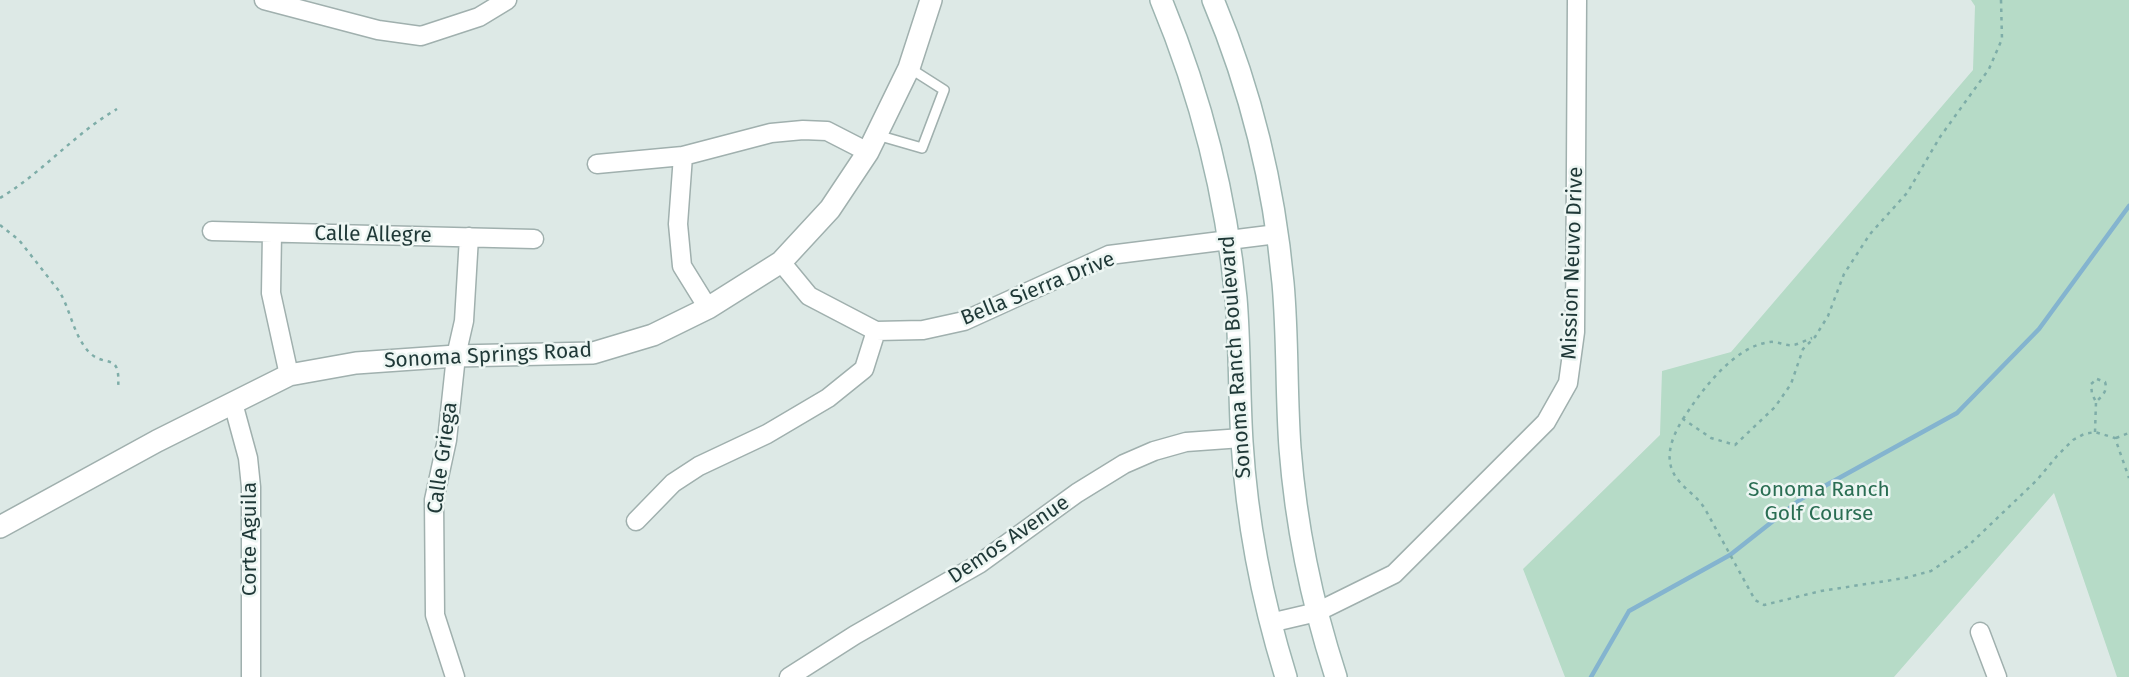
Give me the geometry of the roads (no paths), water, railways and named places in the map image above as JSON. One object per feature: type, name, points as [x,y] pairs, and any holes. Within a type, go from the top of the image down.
[{"type":"main road","name":"Sonoma Springs Road","points":[[0,527],[157,440],[289,375],[356,363],[456,355],[593,353],[653,335],[708,308],[781,262],[830,209],[872,144],[909,68],[931,0]]},
{"type":"main road","name":"Sonoma Ranch Boulevard","points":[[1161,0],[1181,49],[1214,159],[1228,241],[1238,330],[1242,439],[1251,529],[1270,622],[1286,677]]},
{"type":"main road","points":[[1213,0],[1237,64],[1268,181],[1285,311],[1289,424],[1300,536],[1317,612],[1336,677]]},
{"type":"street","points":[[264,0],[379,30],[421,36],[479,17],[507,0]]},
{"type":"street","name":"Mission Neuvo Drive","points":[[1270,622],[1317,612],[1394,574],[1546,422],[1568,383],[1576,332],[1577,0]]},
{"type":"street","points":[[597,164],[682,156],[771,134],[803,130],[827,131],[872,144]]},
{"type":"street","points":[[682,156],[678,224],[682,266],[708,308]]},
{"type":"street","name":"Calle Allegre","points":[[212,231],[534,239]]},
{"type":"street","points":[[272,233],[271,293],[289,375]]},
{"type":"street","name":"Bella Sierra Drive","points":[[781,262],[809,296],[876,331],[923,330],[964,321],[1109,255],[1277,234]]},
{"type":"street","name":"Calle Griega","points":[[455,677],[435,615],[434,500],[447,440],[456,355],[464,321],[469,237]]},
{"type":"street","points":[[636,521],[673,483],[699,466],[767,434],[828,398],[855,377],[864,369],[876,331]]},
{"type":"street","name":"Corte Aguila","points":[[233,403],[248,458],[251,487],[251,677]]},
{"type":"street","name":"Demos Avenue","points":[[789,677],[855,635],[979,564],[1077,493],[1124,464],[1154,451],[1186,442],[1242,439]]},
{"type":"street","points":[[1980,632],[1997,677]]},
{"type":"lane","points":[[872,144],[922,148],[944,90],[909,68]]},
{"type":"waterway","points":[[1591,677],[1629,611],[1730,555],[1801,499],[1957,413],[2039,329],[2129,206]]},
{"type":"park label","name":"Sonoma Ranch Golf Course","points":[[1819,502]]}]
